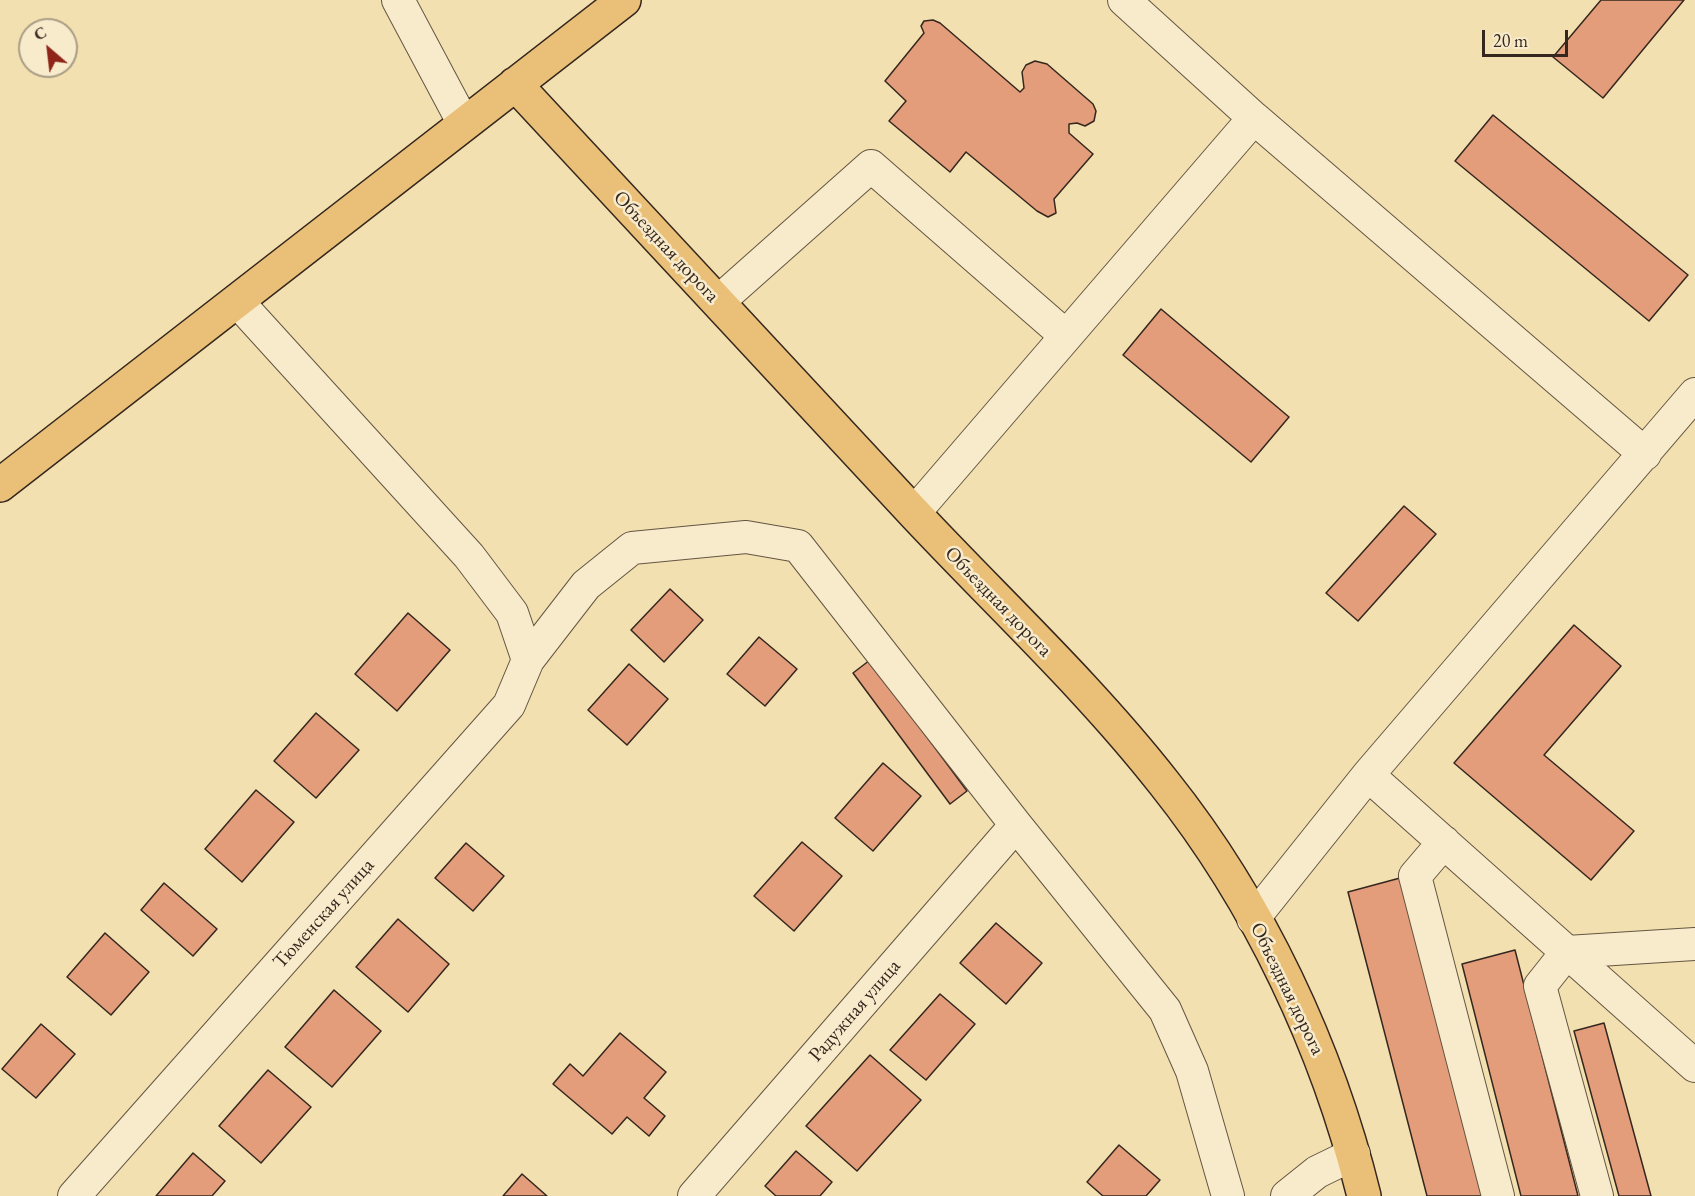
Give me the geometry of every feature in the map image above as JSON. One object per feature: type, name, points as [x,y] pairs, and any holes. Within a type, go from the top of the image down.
[{"type":"main road","points":[[0,485],[624,0]]},
{"type":"main road","name":"Объездная дорога","points":[[515,84],[914,513],[1094,702],[1164,782],[1210,846],[1254,919],[1292,992],[1320,1058],[1354,1154],[1364,1196]]},
{"type":"street","points":[[398,0],[464,124]]},
{"type":"street","points":[[1124,0],[1254,118],[1644,454]]},
{"type":"street","points":[[914,513],[1254,118]]},
{"type":"street","points":[[718,302],[871,166],[1066,336]]},
{"type":"street","points":[[237,301],[469,556],[512,613],[528,660]]},
{"type":"street","points":[[1254,919],[1368,775],[1695,394]]},
{"type":"street","name":"Тюменская улица","points":[[74,1196],[509,705],[528,660],[586,585],[632,549],[746,537],[798,546],[1016,825],[1165,1010],[1192,1071],[1228,1196]]},
{"type":"street","points":[[1368,775],[1695,1066]]},
{"type":"street","name":"Радужная улица","points":[[694,1196],[1016,825]]},
{"type":"street","points":[[1444,842],[1415,876],[1498,1196]]},
{"type":"street","points":[[1597,1196],[1540,986],[1567,952],[1695,944]]},
{"type":"street","points":[[1287,1196],[1317,1172],[1354,1154]]},
{"type":"building","points":[[1601,0],[1684,0],[1603,98],[1553,57]]},
{"type":"building","points":[[933,20],[940,23],[1020,92],[1024,88],[1022,72],[1026,65],[1035,61],[1047,64],[1093,104],[1096,111],[1094,121],[1085,126],[1077,123],[1069,124],[1069,133],[1093,154],[1054,199],[1056,213],[1048,217],[1037,211],[966,152],[950,172],[889,121],[906,101],[885,81],[924,33],[921,26],[924,21]]},
{"type":"building","points":[[1493,115],[1688,275],[1649,321],[1455,161]]},
{"type":"building","points":[[1161,309],[1289,417],[1251,462],[1123,355]]},
{"type":"building","points":[[1404,506],[1436,534],[1358,621],[1326,593]]},
{"type":"building","points":[[670,589],[703,620],[664,662],[631,630]]},
{"type":"building","points":[[408,613],[450,650],[397,711],[355,674]]},
{"type":"building","points":[[1574,625],[1621,666],[1544,755],[1634,831],[1591,880],[1454,763]]},
{"type":"building","points":[[759,637],[797,669],[765,706],[727,674]]},
{"type":"building","points":[[870,660],[967,791],[950,804],[853,673]]},
{"type":"building","points":[[629,664],[668,699],[627,745],[588,710]]},
{"type":"building","points":[[316,713],[359,750],[316,798],[274,761]]},
{"type":"building","points":[[883,763],[921,796],[873,851],[835,818]]},
{"type":"building","points":[[256,790],[294,822],[242,882],[205,849]]},
{"type":"building","points":[[802,842],[842,876],[794,931],[754,896]]},
{"type":"building","points":[[466,843],[504,876],[473,911],[435,878]]},
{"type":"building","points":[[1400,878],[1482,1196],[1427,1196],[1348,892]]},
{"type":"building","points":[[164,883],[217,929],[193,956],[141,910]]},
{"type":"building","points":[[398,919],[449,964],[408,1012],[356,967]]},
{"type":"building","points":[[996,923],[1042,963],[1006,1004],[960,963]]},
{"type":"building","points":[[105,933],[149,972],[111,1015],[67,977]]},
{"type":"building","points":[[1515,950],[1578,1196],[1521,1196],[1462,964]]},
{"type":"building","points":[[334,990],[381,1031],[332,1087],[285,1047]]},
{"type":"building","points":[[940,994],[975,1024],[926,1080],[890,1050]]},
{"type":"building","points":[[1604,1023],[1651,1196],[1619,1196],[1574,1031]]},
{"type":"building","points":[[41,1024],[75,1054],[36,1098],[2,1069]]},
{"type":"building","points":[[620,1033],[666,1072],[644,1098],[665,1116],[649,1136],[627,1117],[612,1134],[553,1084],[570,1064],[583,1076]]},
{"type":"building","points":[[870,1055],[921,1100],[857,1171],[806,1126]]},
{"type":"building","points":[[268,1070],[311,1107],[261,1163],[219,1126]]},
{"type":"building","points":[[1119,1145],[1160,1180],[1146,1196],[1103,1196],[1087,1182]]},
{"type":"building","points":[[796,1151],[832,1182],[820,1196],[776,1196],[765,1186]]},
{"type":"building","points":[[193,1153],[225,1181],[212,1196],[156,1196]]},
{"type":"building","points":[[522,1174],[547,1196],[503,1196]]}]
